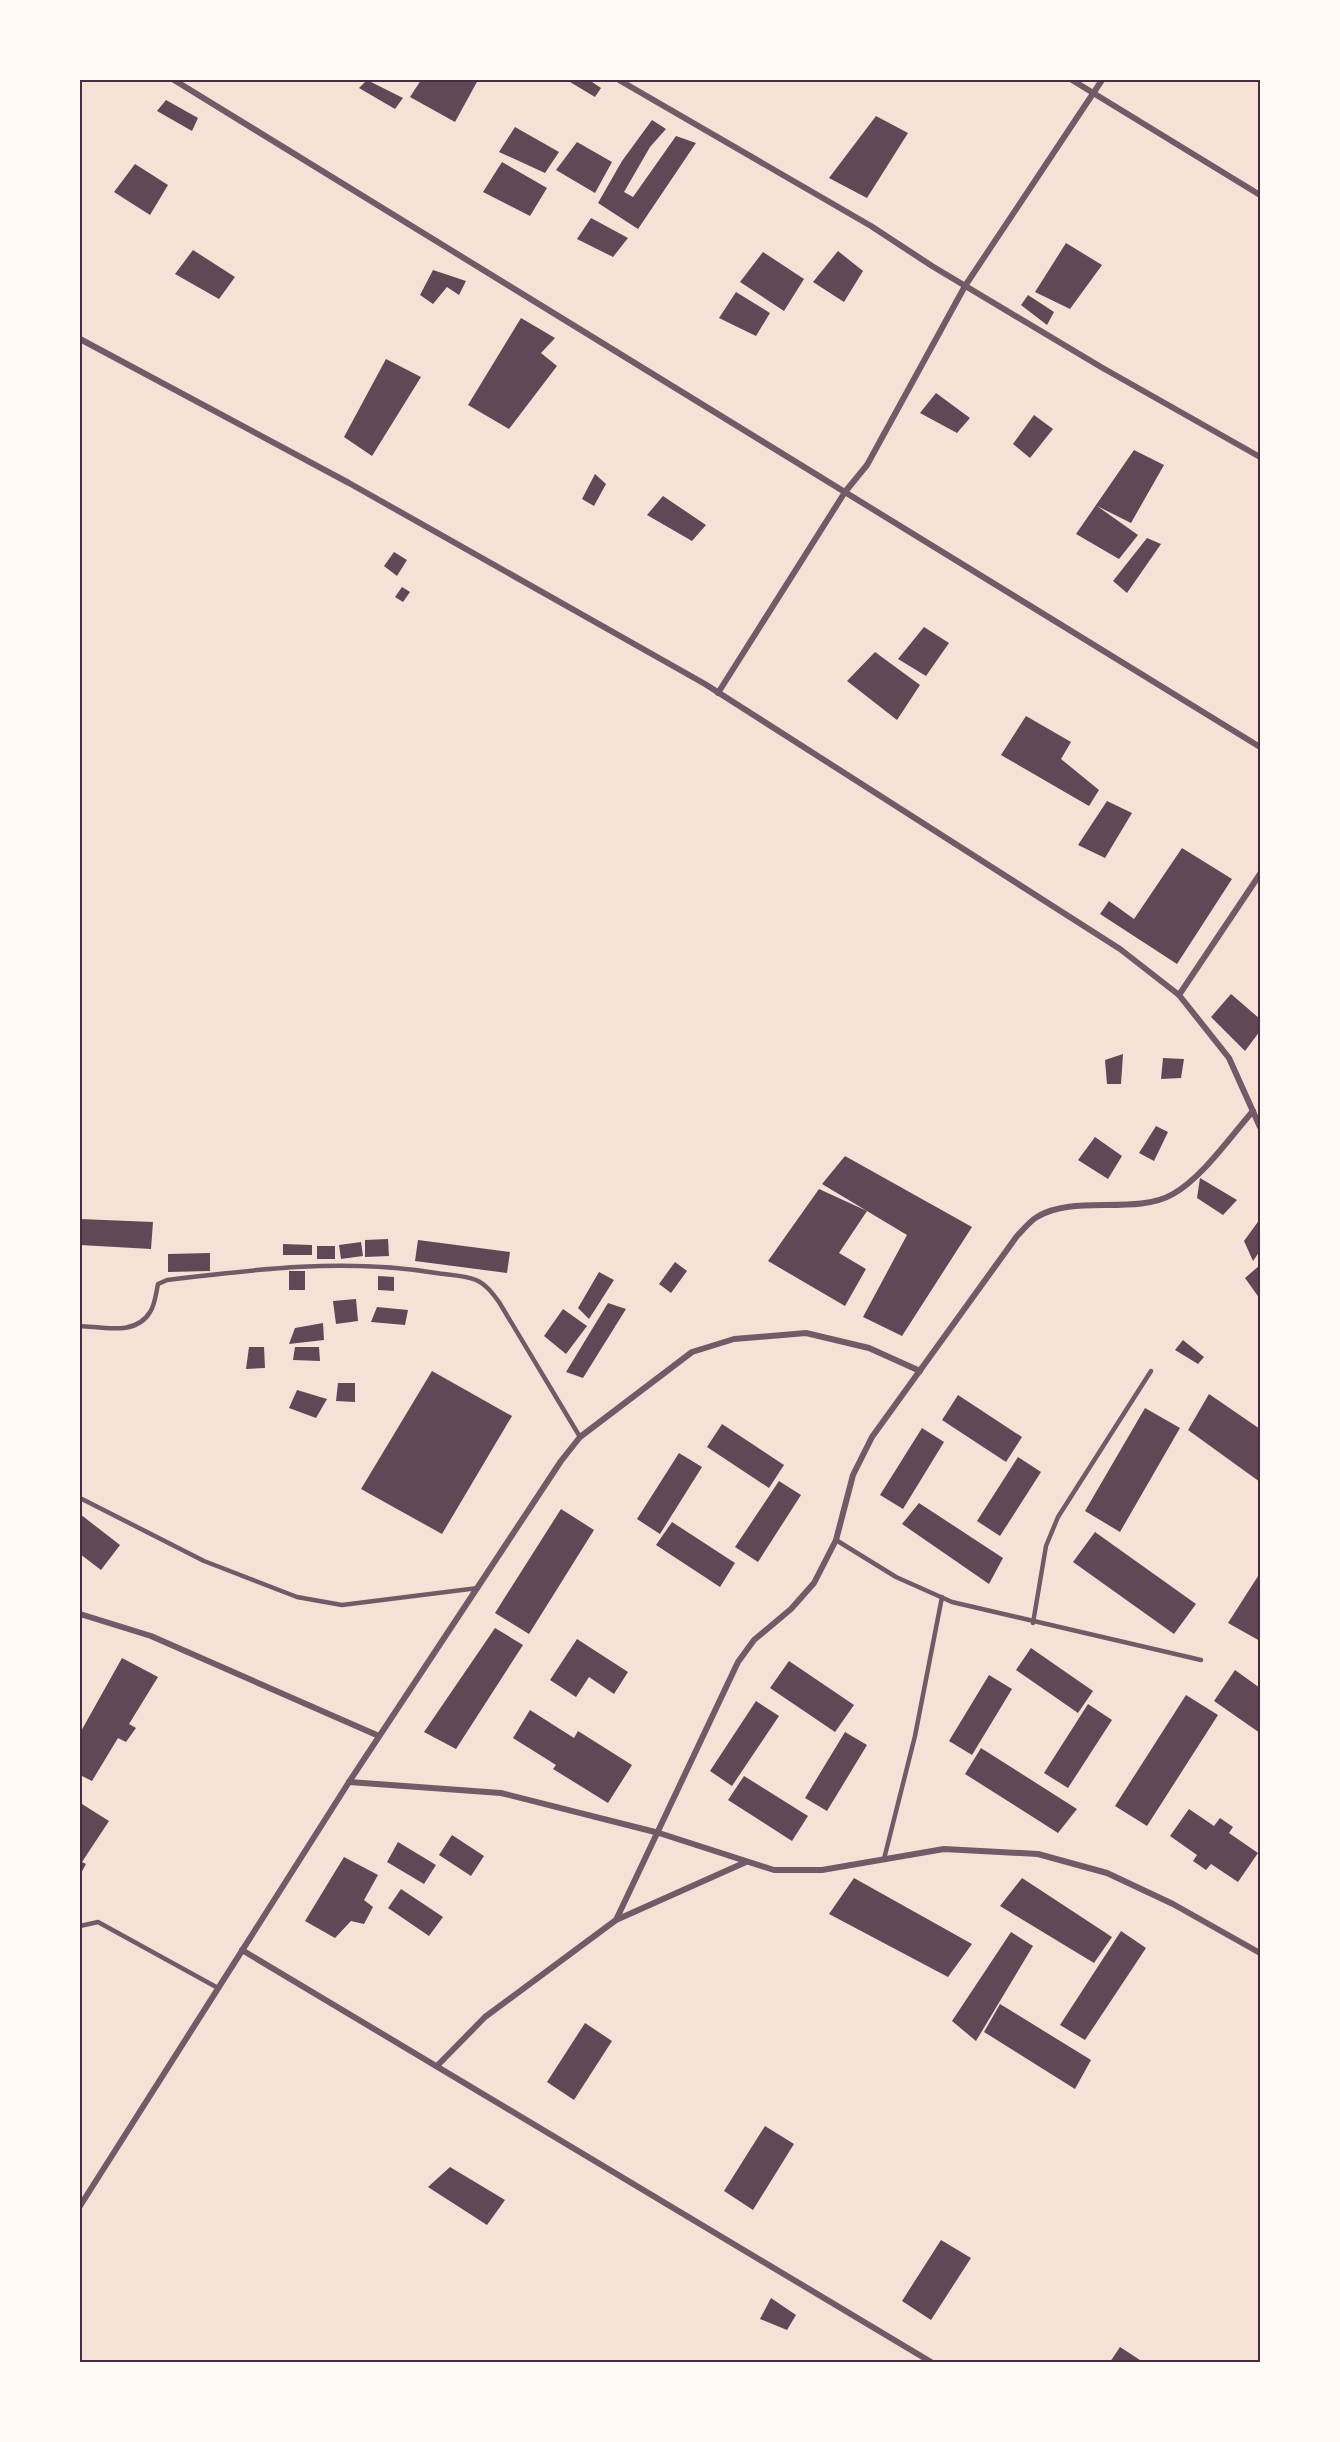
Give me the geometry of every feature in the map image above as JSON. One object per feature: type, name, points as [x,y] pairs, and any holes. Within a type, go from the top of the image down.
[{"type":"street","points":[[174,80],[1260,747]]},
{"type":"street","points":[[619,80],[871,226],[965,286],[1260,457]]},
{"type":"street","points":[[1072,80],[1260,195]]},
{"type":"street","points":[[718,693],[845,492],[867,465],[965,286],[1102,80]]},
{"type":"street","points":[[80,339],[349,483],[718,693],[1120,949],[1179,995],[1229,1058],[1260,1127]]},
{"type":"street","points":[[1179,995],[1260,874]]},
{"type":"street","points":[[616,1920],[738,1662],[754,1640],[791,1609],[814,1583],[836,1540],[853,1475],[872,1437],[1017,1236],[1037,1217],[1059,1209],[1153,1201],[1172,1195],[1190,1182],[1253,1111]]},
{"type":"street","points":[[80,2206],[349,1782],[561,1461],[580,1437],[692,1352],[734,1338],[806,1333],[869,1348],[920,1371]]},
{"type":"street","points":[[80,1614],[151,1636],[379,1736]]},
{"type":"street","points":[[349,1782],[501,1793],[659,1833],[774,1870],[822,1870],[944,1850],[1038,1854],[1107,1873],[1173,1904],[1260,1953]]},
{"type":"street","points":[[437,2066],[485,2017],[616,1920],[747,1862]]},
{"type":"street","points":[[242,1950],[932,2362]]},
{"type":"lane","points":[[80,1326],[127,1329],[142,1322],[151,1311],[158,1284],[167,1280],[273,1267],[347,1265],[402,1267],[477,1280],[490,1290],[499,1302],[580,1437]]},
{"type":"lane","points":[[1034,1623],[1046,1546],[1058,1517],[1151,1371]]},
{"type":"lane","points":[[80,1498],[204,1561],[297,1597],[342,1605],[478,1588]]},
{"type":"lane","points":[[836,1540],[896,1577],[942,1597],[1034,1623],[1201,1660]]},
{"type":"lane","points":[[884,1859],[915,1737],[942,1597]]},
{"type":"lane","points":[[80,1926],[98,1922],[218,1988]]},
{"type":"building","points":[[367,80],[403,98],[395,109],[359,88]]},
{"type":"building","points":[[421,80],[478,80],[455,122],[410,97]]},
{"type":"building","points":[[589,80],[601,88],[595,97],[570,82]]},
{"type":"building","points":[[166,100],[198,118],[192,131],[157,111]]},
{"type":"building","points":[[876,116],[908,133],[867,198],[829,178]]},
{"type":"building","points":[[652,120],[666,129],[650,147],[624,192],[633,197],[676,136],[696,143],[638,229],[598,203],[622,161]]},
{"type":"building","points":[[515,127],[559,152],[545,173],[499,152]]},
{"type":"building","points":[[577,142],[612,162],[595,193],[556,170]]},
{"type":"building","points":[[502,162],[547,188],[530,216],[483,192]]},
{"type":"building","points":[[135,164],[168,185],[150,215],[114,192]]},
{"type":"building","points":[[591,218],[628,238],[613,257],[577,239]]},
{"type":"building","points":[[1066,243],[1102,265],[1070,309],[1035,292]]},
{"type":"building","points":[[193,250],[235,277],[219,299],[175,274]]},
{"type":"building","points":[[838,251],[863,271],[844,302],[813,282]]},
{"type":"building","points":[[763,252],[804,279],[784,311],[740,282]]},
{"type":"building","points":[[433,270],[466,281],[459,295],[447,287],[433,304],[420,295]]},
{"type":"building","points":[[736,292],[770,313],[756,336],[719,318]]},
{"type":"building","points":[[1028,295],[1054,312],[1047,325],[1021,305]]},
{"type":"building","points":[[521,318],[555,338],[541,353],[557,366],[509,429],[468,405]]},
{"type":"building","points":[[386,359],[421,377],[372,456],[344,437]]},
{"type":"building","points":[[936,393],[970,418],[957,433],[920,413]]},
{"type":"building","points":[[1034,415],[1053,429],[1030,458],[1013,444]]},
{"type":"building","points":[[1134,450],[1164,465],[1131,523],[1097,506],[1138,535],[1119,559],[1076,534]]},
{"type":"building","points":[[595,474],[606,484],[594,506],[582,499]]},
{"type":"building","points":[[663,496],[706,525],[692,541],[647,515]]},
{"type":"building","points":[[1147,538],[1161,544],[1127,593],[1113,581]]},
{"type":"building","points":[[394,552],[407,560],[397,576],[384,566]]},
{"type":"building","points":[[402,587],[410,592],[403,602],[395,597]]},
{"type":"building","points":[[924,627],[949,643],[926,676],[898,659]]},
{"type":"building","points":[[875,652],[920,685],[897,720],[847,681]]},
{"type":"building","points":[[1026,716],[1071,742],[1061,759],[1099,790],[1089,806],[1001,755]]},
{"type":"building","points":[[1107,801],[1132,813],[1105,858],[1078,845]]},
{"type":"building","points":[[1182,848],[1232,879],[1177,964],[1100,914],[1109,901],[1134,919]]},
{"type":"building","points":[[1231,994],[1260,1019],[1260,1031],[1245,1051],[1211,1017]]},
{"type":"building","points":[[1123,1054],[1121,1084],[1107,1084],[1105,1060]]},
{"type":"building","points":[[1163,1058],[1184,1059],[1181,1078],[1161,1079]]},
{"type":"building","points":[[1156,1126],[1168,1132],[1154,1161],[1139,1153]]},
{"type":"building","points":[[1095,1137],[1122,1156],[1108,1179],[1078,1160]]},
{"type":"building","points":[[845,1156],[972,1227],[902,1336],[863,1317],[907,1235],[822,1184]]},
{"type":"building","points":[[1200,1178],[1237,1200],[1223,1215],[1197,1198]]},
{"type":"building","points":[[819,1189],[867,1211],[839,1253],[866,1269],[845,1306],[768,1261]]},
{"type":"building","points":[[80,1219],[153,1222],[151,1249],[80,1245]]},
{"type":"building","points":[[1260,1219],[1260,1251],[1253,1261],[1244,1241]]},
{"type":"building","points":[[388,1239],[389,1256],[365,1257],[365,1240]]},
{"type":"building","points":[[418,1240],[510,1252],[507,1273],[415,1261]]},
{"type":"building","points":[[361,1242],[363,1256],[341,1259],[339,1245]]},
{"type":"building","points":[[283,1244],[312,1245],[312,1255],[283,1255]]},
{"type":"building","points":[[317,1246],[335,1246],[335,1259],[317,1259]]},
{"type":"building","points":[[210,1253],[210,1271],[168,1272],[168,1254]]},
{"type":"building","points":[[675,1262],[687,1271],[671,1293],[659,1284]]},
{"type":"building","points":[[1260,1265],[1260,1299],[1245,1278]]},
{"type":"building","points":[[289,1271],[305,1271],[305,1290],[289,1290]]},
{"type":"building","points":[[599,1272],[614,1280],[589,1319],[578,1308]]},
{"type":"building","points":[[378,1276],[394,1277],[394,1291],[378,1290]]},
{"type":"building","points":[[356,1299],[358,1321],[336,1324],[333,1301]]},
{"type":"building","points":[[608,1303],[626,1309],[583,1378],[566,1372]]},
{"type":"building","points":[[377,1307],[408,1310],[405,1325],[371,1322]]},
{"type":"building","points":[[563,1309],[587,1326],[566,1354],[544,1336]]},
{"type":"building","points":[[323,1323],[324,1340],[289,1344],[295,1328]]},
{"type":"building","points":[[1183,1340],[1204,1357],[1198,1364],[1175,1350]]},
{"type":"building","points":[[249,1347],[264,1347],[265,1368],[246,1369]]},
{"type":"building","points":[[295,1347],[319,1347],[320,1361],[293,1360]]},
{"type":"building","points":[[432,1371],[512,1416],[442,1534],[361,1489]]},
{"type":"building","points":[[338,1383],[355,1383],[355,1402],[336,1401]]},
{"type":"building","points":[[297,1390],[327,1399],[316,1418],[289,1408]]},
{"type":"building","points":[[1209,1394],[1260,1429],[1260,1482],[1188,1430]]},
{"type":"building","points":[[958,1395],[1022,1437],[1006,1462],[942,1420]]},
{"type":"building","points":[[1145,1408],[1180,1428],[1120,1532],[1085,1511]]},
{"type":"building","points":[[722,1424],[784,1465],[769,1488],[707,1447]]},
{"type":"building","points":[[922,1428],[944,1442],[903,1509],[880,1495]]},
{"type":"building","points":[[679,1453],[702,1467],[660,1534],[637,1519]]},
{"type":"building","points":[[1018,1457],[1041,1472],[1000,1536],[977,1521]]},
{"type":"building","points":[[779,1481],[801,1495],[758,1562],[735,1547]]},
{"type":"building","points":[[919,1503],[1003,1558],[989,1584],[902,1524]]},
{"type":"building","points":[[561,1509],[594,1530],[529,1634],[495,1613]]},
{"type":"building","points":[[80,1514],[120,1545],[101,1570],[80,1554]]},
{"type":"building","points":[[672,1522],[735,1563],[720,1587],[656,1545]]},
{"type":"building","points":[[1095,1532],[1196,1604],[1174,1634],[1073,1562]]},
{"type":"building","points":[[1260,1573],[1260,1641],[1228,1623]]},
{"type":"building","points":[[495,1628],[523,1645],[456,1749],[424,1732]]},
{"type":"building","points":[[577,1639],[628,1672],[614,1694],[589,1677],[576,1697],[550,1680]]},
{"type":"building","points":[[1031,1648],[1093,1691],[1078,1713],[1016,1670]]},
{"type":"building","points":[[122,1658],[158,1677],[129,1724],[136,1728],[126,1742],[118,1738],[92,1781],[80,1775],[80,1733]]},
{"type":"building","points":[[789,1661],[854,1705],[835,1732],[770,1688]]},
{"type":"building","points":[[1235,1670],[1260,1688],[1260,1733],[1214,1701]]},
{"type":"building","points":[[989,1675],[1012,1689],[972,1755],[949,1741]]},
{"type":"building","points":[[1186,1695],[1218,1715],[1147,1826],[1115,1806]]},
{"type":"building","points":[[756,1701],[779,1716],[732,1786],[710,1771]]},
{"type":"building","points":[[1088,1704],[1112,1720],[1068,1788],[1044,1773]]},
{"type":"building","points":[[530,1710],[574,1738],[578,1731],[632,1765],[608,1803],[553,1769],[556,1765],[513,1738]]},
{"type":"building","points":[[845,1732],[867,1745],[827,1811],[805,1798]]},
{"type":"building","points":[[981,1748],[1077,1809],[1058,1833],[965,1774]]},
{"type":"building","points":[[744,1776],[808,1816],[792,1841],[728,1800]]},
{"type":"building","points":[[82,1804],[109,1821],[82,1862],[86,1864],[80,1875],[80,1809]]},
{"type":"building","points":[[1189,1809],[1214,1826],[1220,1818],[1233,1827],[1229,1833],[1258,1853],[1238,1882],[1211,1864],[1206,1870],[1193,1861],[1197,1855],[1170,1836]]},
{"type":"building","points":[[452,1835],[484,1856],[471,1876],[439,1855]]},
{"type":"building","points":[[398,1842],[436,1865],[424,1884],[387,1862]]},
{"type":"building","points":[[344,1857],[378,1875],[364,1900],[373,1907],[364,1924],[351,1921],[335,1938],[305,1921]]},
{"type":"building","points":[[854,1878],[972,1944],[948,1977],[829,1914]]},
{"type":"building","points":[[1022,1878],[1112,1937],[1094,1963],[1000,1906]]},
{"type":"building","points":[[401,1889],[443,1917],[429,1936],[388,1908]]},
{"type":"building","points":[[1121,1931],[1146,1948],[1085,2040],[1060,2025]]},
{"type":"building","points":[[1011,1932],[1033,1946],[976,2041],[952,2021]]},
{"type":"building","points":[[1000,2004],[1091,2060],[1075,2089],[984,2032]]},
{"type":"building","points":[[585,2023],[612,2041],[574,2100],[547,2082]]},
{"type":"building","points":[[765,2126],[794,2144],[753,2210],[724,2191]]},
{"type":"building","points":[[450,2167],[505,2200],[487,2225],[428,2187]]},
{"type":"building","points":[[941,2240],[971,2258],[931,2320],[902,2301]]},
{"type":"building","points":[[771,2298],[796,2315],[787,2330],[760,2319]]},
{"type":"building","points":[[1120,2347],[1143,2362],[1110,2362]]}]
